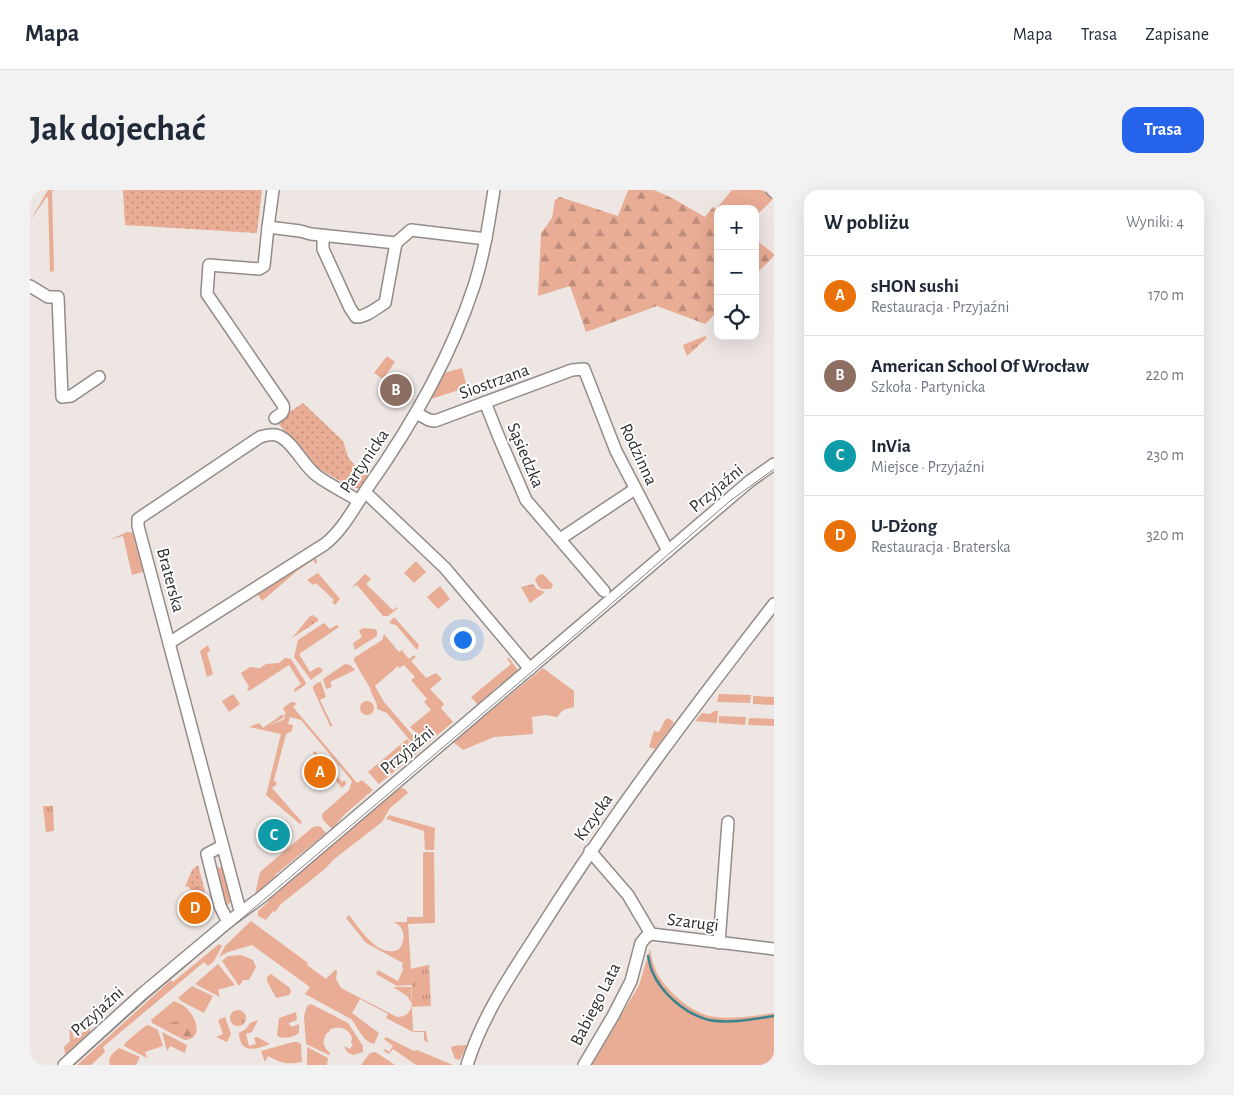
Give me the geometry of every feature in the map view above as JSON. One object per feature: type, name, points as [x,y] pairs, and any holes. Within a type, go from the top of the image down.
[{"type":"street","points":[[273,190],[264,266],[260,269],[209,265],[208,294],[283,405],[282,413],[275,418]]},
{"type":"street","name":"Partynicka","points":[[169,644],[247,596],[329,541],[362,496],[431,388],[473,288],[486,239],[494,190]]},
{"type":"street","points":[[268,228],[300,231],[323,236],[396,243]]},
{"type":"street","points":[[323,236],[323,249],[356,317],[371,312],[385,303],[396,243],[411,230],[486,239]]},
{"type":"street","points":[[30,286],[48,297],[58,297],[62,397],[71,396],[99,378]]},
{"type":"street","name":"Siostrzana","points":[[416,413],[435,421],[572,370],[584,369]]},
{"type":"street","name":"Rodzinna","points":[[584,369],[616,452],[668,551]]},
{"type":"street","name":"Sąsiedzka","points":[[485,402],[522,495],[604,591]]},
{"type":"street","name":"Braterska","points":[[242,911],[238,907],[226,862],[138,526],[138,519],[260,437],[271,434],[279,436],[286,442],[317,476],[362,496]]},
{"type":"street","name":"Przyjaźni","points":[[64,1065],[142,994],[262,896],[750,481],[774,464]]},
{"type":"street","points":[[560,539],[635,489]]},
{"type":"street","points":[[362,496],[445,568],[530,669]]},
{"type":"street","name":"Krzycka","points":[[467,1065],[494,1000],[590,851],[654,761],[774,604]]},
{"type":"street","points":[[718,943],[728,822]]},
{"type":"street","points":[[209,859],[222,846]]},
{"type":"street","name":"Szarugi","points":[[590,851],[628,895],[651,934],[774,949]]},
{"type":"street","points":[[209,859],[226,862]]},
{"type":"street","points":[[209,859],[220,906],[228,922]]},
{"type":"street","name":"Babiego Lata","points":[[584,1065],[631,981],[641,943],[651,934]]},
{"type":"green space","points":[[48,190],[55,190],[52,191],[54,271],[50,272],[48,197],[30,221]]},
{"type":"green space","points":[[123,190],[262,190],[257,233],[125,225]]},
{"type":"green space","points":[[628,190],[654,190],[705,217],[714,208],[714,315],[705,324],[657,306],[586,332],[570,286],[538,296],[541,233],[552,218],[555,200],[560,197],[618,216]]},
{"type":"green space","points":[[732,190],[764,190],[773,199],[759,213],[759,205],[719,205]]},
{"type":"green space","points":[[759,242],[774,256],[759,271]]},
{"type":"green space","points":[[705,336],[707,338],[687,356],[683,345]]},
{"type":"green space","points":[[387,356],[395,362],[383,379],[374,373]]},
{"type":"green space","points":[[462,368],[466,384],[461,385],[462,389],[431,399],[444,373]]},
{"type":"green space","points":[[303,403],[343,441],[348,457],[360,472],[362,474],[364,471],[370,475],[361,488],[352,488],[316,467],[276,421]]},
{"type":"green space","points":[[127,532],[136,533],[146,571],[132,575],[123,536],[109,540]]},
{"type":"green space","points":[[314,557],[317,560],[316,564],[313,560],[262,601],[257,593]]},
{"type":"green space","points":[[416,561],[426,572],[414,583],[404,573]]},
{"type":"green space","points":[[318,573],[340,599],[335,605],[332,602],[334,600],[316,583],[313,585],[307,580]]},
{"type":"green space","points":[[365,574],[371,579],[366,584],[393,610],[398,608],[388,616],[383,616],[357,585],[352,587]]},
{"type":"green space","points":[[543,574],[553,585],[551,589],[541,589],[537,584],[535,579]]},
{"type":"green space","points":[[533,584],[537,589],[545,592],[530,603],[521,587]]},
{"type":"green space","points":[[440,586],[450,599],[438,609],[427,597]]},
{"type":"green space","points":[[313,615],[318,621],[292,638],[310,616]]},
{"type":"green space","points":[[393,618],[419,645],[417,650],[396,625],[389,623]]},
{"type":"green space","points":[[324,623],[330,629],[337,625],[339,627],[299,654],[310,672],[318,667],[323,671],[311,680],[294,657],[298,640]]},
{"type":"green space","points":[[363,628],[375,629],[377,636],[355,650],[353,643],[362,637],[359,631]]},
{"type":"green space","points":[[384,634],[399,652],[407,647],[402,651],[409,659],[414,655],[416,657],[411,661],[426,678],[436,673],[442,679],[430,689],[444,704],[441,708],[453,722],[427,744],[410,727],[431,710],[424,702],[427,699],[411,680],[415,677],[404,665],[399,668],[398,666],[375,686],[384,702],[423,747],[419,751],[387,713],[377,709],[370,688],[354,661],[354,658],[382,640]]},
{"type":"green space","points":[[208,645],[210,651],[207,653],[213,674],[207,677],[200,651]]},
{"type":"green space","points":[[285,658],[291,659],[306,683],[305,685],[295,692],[294,689],[301,684],[289,665],[249,691],[247,689],[249,687],[241,673],[250,667],[260,668],[266,664],[279,663]]},
{"type":"green space","points":[[509,658],[517,672],[500,684],[478,705],[471,697],[511,664],[507,659]]},
{"type":"green space","points":[[345,664],[350,665],[355,670],[330,682],[332,687],[326,689],[323,679]]},
{"type":"green space","points":[[543,668],[574,691],[574,707],[563,710],[557,717],[545,715],[532,717],[533,734],[494,737],[463,750],[453,742]]},
{"type":"green space","points":[[321,682],[326,697],[320,700],[333,727],[330,726],[313,689],[313,686]]},
{"type":"green space","points":[[233,694],[240,704],[229,712],[222,701]]},
{"type":"green space","points":[[719,694],[751,695],[750,703],[717,702]]},
{"type":"green space","points":[[753,696],[774,697],[774,705],[753,704]]},
{"type":"green space","points":[[364,701],[370,701],[374,708],[370,715],[364,715],[360,711],[360,705]]},
{"type":"green space","points":[[291,702],[297,703],[293,707],[357,783],[362,780],[373,790],[345,814],[332,829],[323,820],[322,814],[349,790],[352,781],[301,720],[290,717],[288,724],[293,725],[292,731],[286,734],[274,780],[277,784],[272,788],[302,822],[300,824],[266,795],[281,734],[249,727],[259,723],[263,728],[283,714],[283,718],[268,726],[285,719],[284,715],[286,714],[283,708]]},
{"type":"green space","points":[[718,711],[717,723],[695,721],[702,713],[710,714]]},
{"type":"green space","points":[[719,716],[746,717],[745,725],[719,723]]},
{"type":"green space","points":[[669,718],[674,723],[655,749],[649,747],[654,731],[659,732],[665,720]]},
{"type":"green space","points":[[749,718],[774,719],[774,726],[748,725]]},
{"type":"green space","points":[[407,739],[418,752],[379,784],[368,772]]},
{"type":"green space","points":[[315,751],[342,782],[345,780],[346,784],[342,788],[313,753]]},
{"type":"green space","points":[[398,787],[405,789],[408,793],[390,808],[382,822],[333,860],[326,868],[281,904],[275,912],[273,911],[266,920],[258,916],[258,911],[269,901],[268,899]]},
{"type":"green space","points":[[43,806],[53,806],[54,831],[46,832]]},
{"type":"green space","points":[[389,815],[435,828],[434,850],[425,850],[424,831],[386,819]]},
{"type":"green space","points":[[313,827],[321,827],[326,833],[255,894],[260,872]]},
{"type":"green space","points":[[434,852],[435,923],[408,924],[411,969],[429,965],[411,980],[411,985],[397,986],[376,974],[378,970],[398,981],[403,970],[403,963],[366,943],[346,918],[349,915],[370,941],[383,950],[398,950],[404,938],[400,927],[393,922],[407,922],[407,917],[423,917],[423,853]]},
{"type":"green space","points":[[198,865],[209,907],[205,907],[188,886],[185,887],[192,870]]},
{"type":"green space","points":[[222,867],[226,873],[233,900],[226,906],[220,894],[214,871]]},
{"type":"green space","points":[[251,921],[308,963],[307,965],[326,979],[335,970],[337,971],[336,979],[341,988],[397,1017],[407,1014],[412,1005],[413,1031],[426,1031],[428,1043],[424,1040],[424,1032],[413,1032],[386,1018],[388,1014],[360,999],[352,1013],[379,1033],[374,1044],[366,1040],[351,1019],[305,994],[310,987],[252,945],[228,952],[219,957],[225,946]]},
{"type":"green space","points":[[219,944],[222,946],[214,961],[208,966],[204,962],[103,1047],[105,1052],[91,1065],[77,1065],[171,980],[173,982]]},
{"type":"green space","points":[[650,949],[656,971],[666,986],[681,1001],[699,1012],[707,1016],[730,1018],[774,1013],[774,1065],[592,1065],[639,985]]},
{"type":"green space","points":[[241,955],[253,960],[256,967],[249,980],[243,980],[239,986],[222,961],[228,956]]},
{"type":"green space","points":[[218,964],[235,985],[218,990],[220,997],[195,984]]},
{"type":"green space","points":[[429,965],[431,1006],[412,1007],[411,969]]},
{"type":"green space","points":[[271,974],[290,988],[291,992],[289,995],[276,998],[267,981],[267,977]]},
{"type":"green space","points":[[192,986],[213,996],[204,1013],[178,998]]},
{"type":"green space","points":[[393,987],[411,987],[412,1004],[407,996]]},
{"type":"green space","points":[[174,1001],[185,1007],[195,1020],[195,1035],[191,1038],[185,1040],[152,1023],[151,1020]]},
{"type":"green space","points":[[311,1004],[348,1023],[363,1046],[363,1052],[353,1055],[347,1052],[344,1046],[350,1049],[353,1044],[351,1043],[352,1038],[343,1028],[333,1028],[326,1034],[324,1045],[330,1053],[329,1055],[306,1044],[304,1016],[307,1006]]},
{"type":"green space","points":[[235,1010],[241,1010],[246,1015],[244,1024],[235,1026],[230,1021],[230,1015]]},
{"type":"green space","points":[[296,1012],[297,1020],[289,1023],[291,1027],[299,1024],[299,1033],[295,1036],[279,1037],[277,1035],[279,1018]]},
{"type":"green space","points":[[225,1017],[231,1034],[227,1042],[216,1037],[223,1034],[218,1020]]},
{"type":"green space","points":[[186,1018],[193,1019],[195,1023],[196,1032],[193,1037],[185,1040],[167,1031],[168,1024]]},
{"type":"green space","points":[[258,1020],[252,1032],[246,1034],[249,1046],[256,1044],[254,1038],[257,1037],[270,1044],[249,1049],[242,1044],[239,1033],[246,1029],[250,1023]]},
{"type":"green space","points":[[148,1025],[158,1030],[163,1046],[145,1052],[147,1058],[124,1046],[125,1043]]},
{"type":"green space","points":[[69,1027],[71,1027],[74,1039],[90,1027],[90,1032],[65,1054],[64,1047],[70,1041]]},
{"type":"green space","points":[[162,1032],[187,1045],[185,1053],[170,1046],[167,1051]]},
{"type":"green space","points":[[386,1037],[414,1051],[417,1050],[453,1065],[416,1065],[393,1049],[389,1054],[384,1051],[385,1049],[389,1052],[393,1046],[384,1039]]},
{"type":"green space","points":[[293,1042],[301,1044],[302,1062],[284,1063],[268,1056],[265,1062],[261,1051]]},
{"type":"green space","points":[[467,1045],[460,1060],[455,1059],[451,1048],[453,1046]]},
{"type":"green space","points":[[307,1047],[328,1058],[327,1065],[307,1065]]},
{"type":"green space","points":[[119,1048],[140,1057],[136,1065],[110,1065],[110,1057]]},
{"type":"green space","points":[[375,1052],[395,1065],[361,1065],[370,1053]]},
{"type":"waterway","points":[[648,956],[652,971],[661,987],[675,1002],[691,1013],[709,1020],[725,1021],[742,1021],[774,1016]]},
{"type":"tram line","points":[[74,1065],[147,999],[730,501],[774,469]]},
{"type":"place","name":"American School Of Wrocław","points":[[396,390]]},
{"type":"place","name":"sHON sushi","points":[[320,772]]},
{"type":"place","name":"InVia","points":[[274,835]]},
{"type":"place","name":"U-Dżong","points":[[195,908]]}]
